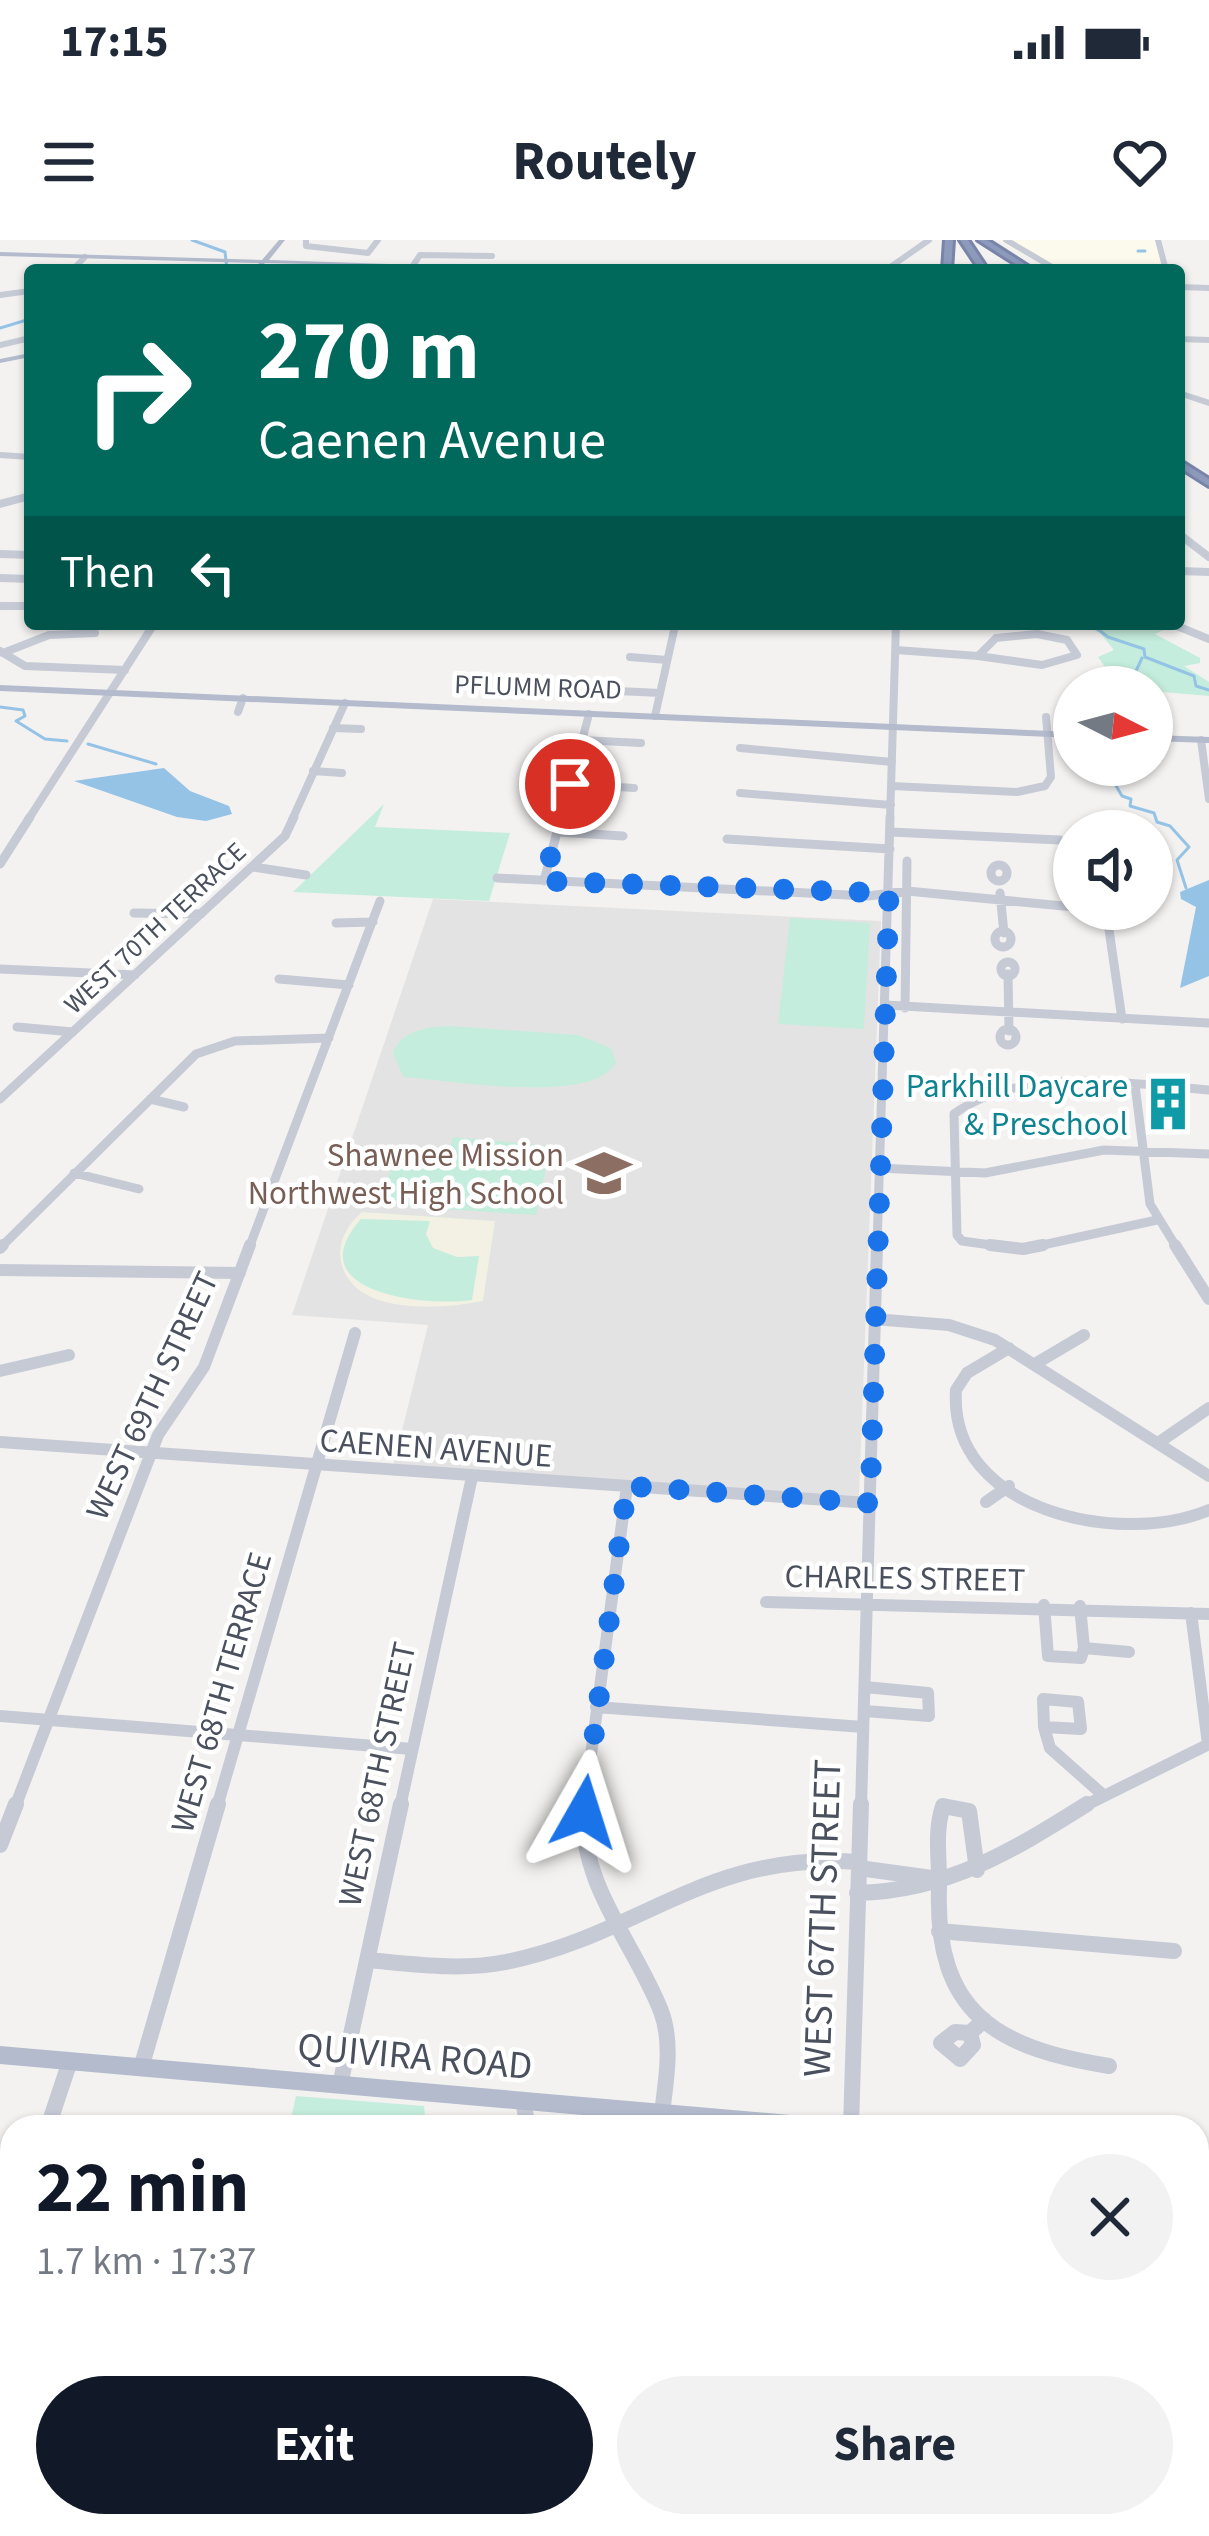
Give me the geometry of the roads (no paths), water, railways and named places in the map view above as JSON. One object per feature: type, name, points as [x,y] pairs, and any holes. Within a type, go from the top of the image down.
[{"type":"highway","points":[[981,240],[1020,264]]},
{"type":"main road","points":[[266,264],[284,240]]},
{"type":"main road","points":[[0,254],[306,264]]},
{"type":"main road","name":"PFLUMM ROAD","points":[[0,688],[1053,734]]},
{"type":"main road","points":[[1173,739],[1205,740]]},
{"type":"main road","name":"QUIVIRA ROAD","points":[[0,2055],[685,2115]]},
{"type":"street","points":[[306,240],[306,246],[337,254],[368,253],[378,240]]},
{"type":"street","points":[[895,264],[929,240]]},
{"type":"street","points":[[1006,240],[1048,264]]},
{"type":"street","points":[[416,264],[420,241]]},
{"type":"street","points":[[488,264],[491,246]]},
{"type":"street","points":[[330,264],[337,254]]},
{"type":"street","points":[[420,255],[492,256]]},
{"type":"street","points":[[78,264],[85,257]]},
{"type":"street","points":[[1207,288],[1209,300]]},
{"type":"street","points":[[1185,537],[1197,537]]},
{"type":"street","points":[[0,864],[4,850],[150,630]]},
{"type":"street","points":[[655,716],[674,630]]},
{"type":"street","name":"WEST 67TH STREET","points":[[851,2115],[896,630]]},
{"type":"street","points":[[1,652],[49,635],[95,634]]},
{"type":"street","points":[[896,650],[1051,665],[1078,652],[1059,638],[1014,634],[990,640],[978,656]]},
{"type":"street","points":[[1,652],[26,666],[125,670]]},
{"type":"street","points":[[629,657],[667,660]]},
{"type":"street","points":[[617,691],[660,693]]},
{"type":"street","points":[[238,712],[243,698]]},
{"type":"street","name":"WEST 70TH TERRACE","points":[[0,1099],[292,828],[345,703]]},
{"type":"street","points":[[544,881],[589,713]]},
{"type":"street","points":[[892,786],[1016,792],[1045,786],[1051,776],[1046,717]]},
{"type":"street","points":[[333,728],[361,729]]},
{"type":"street","points":[[582,740],[641,743]]},
{"type":"street","points":[[1205,740],[1209,799]]},
{"type":"street","points":[[740,748],[892,762]]},
{"type":"street","points":[[313,771],[342,773]]},
{"type":"street","points":[[570,784],[634,788]]},
{"type":"street","points":[[740,793],[891,805]]},
{"type":"street","points":[[557,832],[623,836]]},
{"type":"street","points":[[891,832],[1053,840]]},
{"type":"street","points":[[727,839],[890,849]]},
{"type":"street","points":[[905,1008],[907,861]]},
{"type":"street","points":[[253,867],[306,875]]},
{"type":"street","points":[[497,878],[907,891],[1053,905]]},
{"type":"street","points":[[1000,878],[1004,933]]},
{"type":"street","name":"WEST 69TH STREET","points":[[0,1845],[150,1454],[163,1425],[204,1367],[380,901]]},
{"type":"street","points":[[134,913],[202,914]]},
{"type":"street","points":[[336,923],[373,922]]},
{"type":"street","points":[[1110,930],[1122,1019]]},
{"type":"street","points":[[0,969],[135,975]]},
{"type":"street","points":[[1008,974],[1009,1031]]},
{"type":"street","points":[[279,980],[349,985]]},
{"type":"street","points":[[885,1005],[1209,1024]]},
{"type":"street","points":[[17,1027],[73,1032]]},
{"type":"street","points":[[0,1248],[196,1054],[216,1045],[329,1038]]},
{"type":"street","points":[[1157,1220],[1024,1249],[971,1246],[957,1235],[954,1114],[980,1100],[1063,1083],[1209,1090]]},
{"type":"street","points":[[1135,1085],[1157,1220],[1209,1299]]},
{"type":"street","points":[[150,1099],[184,1107]]},
{"type":"street","points":[[878,1168],[1005,1172],[1094,1151],[1209,1154]]},
{"type":"street","points":[[74,1173],[139,1189]]},
{"type":"street","points":[[0,1270],[240,1273]]},
{"type":"street","points":[[874,1319],[949,1325],[1009,1348],[1209,1476]]},
{"type":"street","name":"WEST 68TH TERRACE","points":[[141,2068],[355,1333]]},
{"type":"street","points":[[1035,1364],[1084,1335]]},
{"type":"street","points":[[1009,1348],[958,1382],[956,1428],[979,1465],[1044,1510],[1082,1522],[1174,1527],[1209,1510]]},
{"type":"street","points":[[0,1371],[69,1355]]},
{"type":"street","points":[[1157,1443],[1209,1408]]},
{"type":"street","name":"CAENEN AVENUE","points":[[0,1442],[870,1503]]},
{"type":"street","name":"WEST 68TH STREET","points":[[340,2085],[472,1477]]},
{"type":"street","points":[[627,1486],[585,1788],[585,1838],[613,1923],[662,2014],[668,2061],[662,2113]]},
{"type":"street","points":[[986,1502],[1009,1486]]},
{"type":"street","name":"CHARLES STREET","points":[[766,1602],[1044,1605],[1209,1614]]},
{"type":"street","name":"CHARLES STREET","points":[[1044,1605],[1048,1656],[1081,1658],[1084,1648],[1129,1652]]},
{"type":"street","points":[[1080,1606],[1084,1648]]},
{"type":"street","points":[[857,1893],[929,1886],[976,1870],[1048,1834],[1103,1795],[1209,1744],[1202,1651],[1191,1613]]},
{"type":"street","points":[[596,1706],[864,1719],[928,1716],[928,1694],[865,1688]]},
{"type":"street","points":[[0,1716],[412,1749]]},
{"type":"street","points":[[1044,1727],[1050,1748],[1103,1795]]},
{"type":"street","points":[[976,1870],[969,1811],[944,1807],[939,1931],[948,1972],[984,2020],[1045,2054],[1109,2066]]},
{"type":"street","points":[[367,1960],[439,1966],[504,1962],[751,1867],[809,1859],[926,1873],[939,1879]]},
{"type":"street","points":[[939,1931],[1174,1951]]},
{"type":"street","points":[[970,2033],[984,2020]]},
{"type":"street","points":[[52,2115],[70,2061]]},
{"type":"street","points":[[523,2101],[526,2115]]},
{"type":"water","points":[[164,768],[190,791],[229,806],[232,814],[206,821],[177,817],[74,781]]},
{"type":"water","points":[[1209,880],[1209,976],[1180,988],[1196,907],[1181,899],[1180,892]]},
{"type":"waterway","points":[[192,240],[225,252],[226,264]]},
{"type":"waterway","points":[[1138,251],[1145,251]]},
{"type":"waterway","points":[[0,328],[24,321]]},
{"type":"waterway","points":[[1099,630],[1144,649],[1145,657],[1194,676],[1196,686],[1209,690]]},
{"type":"waterway","points":[[1138,666],[1142,658]]},
{"type":"waterway","points":[[0,707],[23,710],[25,716],[16,721],[45,739],[67,741]]},
{"type":"waterway","points":[[88,744],[156,764]]},
{"type":"waterway","points":[[1116,786],[1122,796],[1131,799],[1130,806],[1154,813],[1157,822],[1170,826],[1189,847],[1177,860],[1186,888]]},
{"type":"place","name":"Parkhill Daycare & Preschool","points":[[1168,1104]]},
{"type":"place","name":"Shawnee Mission Northwest High School","points":[[604,1173]]}]
